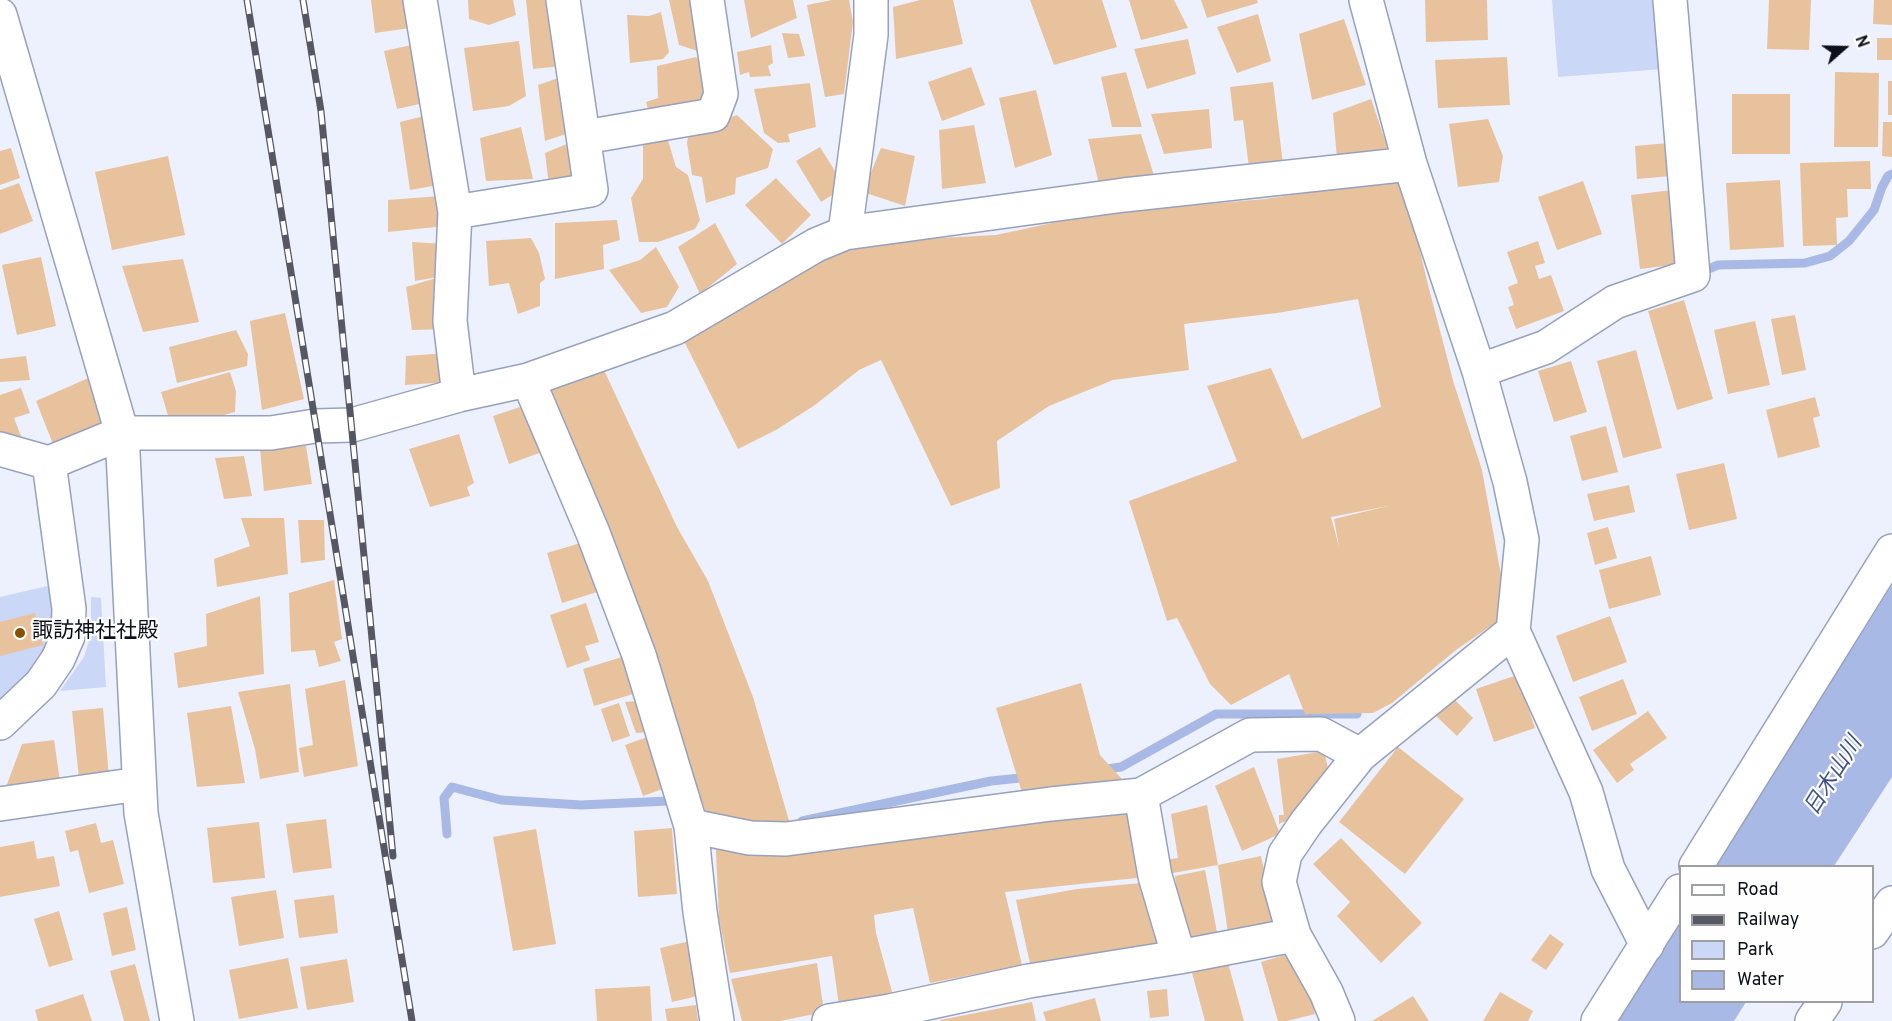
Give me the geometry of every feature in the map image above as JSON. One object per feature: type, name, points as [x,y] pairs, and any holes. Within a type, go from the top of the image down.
[{"type":"street","points":[[420,0],[455,212],[450,321],[459,395]]},
{"type":"street","points":[[455,212],[591,190],[563,0]]},
{"type":"street","points":[[585,137],[713,115],[721,94],[707,0]]},
{"type":"street","points":[[845,233],[871,35],[870,0]]},
{"type":"street","points":[[1366,0],[1410,164],[1479,372],[1510,482],[1522,540],[1513,631],[1586,792],[1608,869],[1647,945]]},
{"type":"street","points":[[1479,372],[1546,347],[1615,302],[1693,275],[1670,0]]},
{"type":"street","points":[[0,15],[122,433],[141,813],[177,1021]]},
{"type":"street","points":[[0,449],[49,463],[122,433],[271,433],[315,426],[352,425],[459,395],[528,380],[675,328],[816,245],[845,233],[1124,195],[1410,164]]},
{"type":"street","points":[[528,380],[593,533],[639,655],[691,826],[700,912],[717,1021]]},
{"type":"street","points":[[0,723],[41,684],[58,659],[68,636],[69,609],[49,463]]},
{"type":"street","points":[[1697,865],[1892,551]]},
{"type":"street","points":[[1338,1021],[1326,992],[1294,935],[1279,882],[1285,854],[1305,823],[1360,755],[1513,631]]},
{"type":"street","points":[[691,826],[750,838],[786,839],[1051,804],[1141,795],[1250,735],[1321,734],[1360,755]]},
{"type":"street","points":[[0,804],[139,784]]},
{"type":"street","points":[[1141,795],[1155,876],[1179,957]]},
{"type":"street","points":[[1598,1021],[1679,893]]},
{"type":"street","points":[[1874,929],[1892,903]]},
{"type":"street","points":[[829,1021],[890,1011],[1029,981],[1179,957],[1294,935]]},
{"type":"street","points":[[1812,1021],[1824,1003]]},
{"type":"green space","points":[[1552,0],[1659,0],[1663,69],[1558,77]]},
{"type":"green space","points":[[52,585],[59,629],[45,656],[0,704],[0,597]]},
{"type":"green space","points":[[91,597],[101,598],[106,687],[60,691],[84,657],[91,634]]},
{"type":"water","name":"日木山川","points":[[1892,585],[1892,777],[1835,865],[1716,865]]},
{"type":"water","points":[[1679,923],[1679,1003],[1745,1003],[1734,1021],[1618,1021]]},
{"type":"building","points":[[371,0],[406,0],[410,28],[375,33]]},
{"type":"building","points":[[468,0],[513,0],[516,15],[489,25],[469,19]]},
{"type":"building","points":[[526,0],[552,0],[562,66],[533,69]]},
{"type":"building","points":[[669,0],[707,0],[701,52],[679,45]]},
{"type":"building","points":[[744,0],[793,0],[797,18],[751,38]]},
{"type":"building","points":[[832,0],[849,0],[853,22],[844,94],[825,97],[807,5]]},
{"type":"building","points":[[920,0],[953,0],[963,44],[896,59],[893,7]]},
{"type":"building","points":[[1030,0],[1102,0],[1117,47],[1054,65]]},
{"type":"building","points":[[1129,0],[1174,0],[1188,28],[1141,40]]},
{"type":"building","points":[[1201,0],[1257,0],[1258,3],[1207,18]]},
{"type":"building","points":[[1425,0],[1487,0],[1488,40],[1426,42]]},
{"type":"building","points":[[1769,0],[1811,0],[1809,50],[1767,49]]},
{"type":"building","points":[[1874,0],[1892,0],[1892,25],[1873,24]]},
{"type":"building","points":[[661,12],[669,52],[663,59],[630,63],[627,15],[649,16]]},
{"type":"building","points":[[1258,14],[1271,61],[1237,73],[1217,27]]},
{"type":"building","points":[[1344,19],[1366,85],[1312,100],[1299,34]]},
{"type":"building","points":[[782,33],[799,34],[805,56],[788,58]]},
{"type":"building","points":[[1877,38],[1892,38],[1892,60],[1877,60]]},
{"type":"building","points":[[1188,39],[1196,74],[1147,89],[1134,49]]},
{"type":"building","points":[[519,41],[526,96],[509,106],[473,111],[464,48]]},
{"type":"building","points":[[416,44],[429,102],[397,109],[384,51]]},
{"type":"building","points":[[771,45],[773,63],[768,66],[771,76],[750,77],[749,72],[740,75],[737,52]]},
{"type":"building","points":[[696,57],[714,79],[708,111],[651,120],[646,102],[658,98],[657,66]]},
{"type":"building","points":[[1507,57],[1510,105],[1438,108],[1435,60]]},
{"type":"building","points":[[971,67],[985,105],[942,121],[928,82]]},
{"type":"building","points":[[1126,72],[1142,127],[1112,127],[1101,77]]},
{"type":"building","points":[[1835,72],[1879,73],[1878,147],[1834,147]]},
{"type":"building","points":[[564,76],[572,132],[545,141],[538,85]]},
{"type":"building","points":[[1888,81],[1892,81],[1892,115],[1888,115]]},
{"type":"building","points":[[1273,82],[1283,164],[1249,168],[1243,120],[1234,121],[1230,87]]},
{"type":"building","points":[[810,83],[816,127],[788,134],[790,142],[778,143],[764,133],[754,89]]},
{"type":"building","points":[[1036,90],[1052,155],[1015,168],[999,98]]},
{"type":"building","points":[[1732,94],[1790,94],[1790,154],[1732,154]]},
{"type":"building","points":[[1371,99],[1390,155],[1337,159],[1333,113]]},
{"type":"building","points":[[1209,109],[1212,148],[1164,154],[1151,114]]},
{"type":"building","points":[[432,114],[444,184],[410,190],[400,122]]},
{"type":"building","points":[[737,115],[773,149],[768,168],[736,178],[735,194],[706,203],[702,177],[692,175],[687,143],[689,131]]},
{"type":"building","points":[[1488,119],[1503,156],[1499,182],[1458,187],[1449,124]]},
{"type":"building","points":[[1883,122],[1892,122],[1892,157],[1882,156]]},
{"type":"building","points":[[974,125],[986,183],[942,189],[939,130]]},
{"type":"building","points":[[521,127],[533,179],[486,181],[480,138]]},
{"type":"building","points":[[1141,134],[1156,182],[1100,188],[1088,139]]},
{"type":"building","points":[[667,137],[676,167],[688,175],[700,220],[695,229],[658,242],[639,242],[631,198],[643,179],[643,145]]},
{"type":"building","points":[[574,141],[578,180],[549,186],[545,153]]},
{"type":"building","points":[[1668,143],[1671,176],[1637,179],[1635,146]]},
{"type":"building","points":[[820,147],[845,187],[821,202],[796,161]]},
{"type":"building","points":[[11,148],[20,178],[0,185],[0,151]]},
{"type":"building","points":[[881,148],[915,156],[905,206],[863,192]]},
{"type":"building","points":[[168,156],[185,235],[112,250],[95,172]]},
{"type":"building","points":[[1870,161],[1871,189],[1847,189],[1848,217],[1836,218],[1837,245],[1803,246],[1800,163]]},
{"type":"building","points":[[776,178],[811,215],[782,244],[745,205]]},
{"type":"building","points":[[1403,178],[1454,384],[1482,470],[1508,614],[1456,650],[1392,703],[1373,713],[1305,714],[1289,674],[1231,705],[1210,684],[1177,618],[1167,621],[1129,501],[1237,461],[1207,386],[1271,368],[1302,439],[1381,407],[1358,299],[1277,313],[1184,324],[1189,370],[1113,380],[1049,406],[997,441],[1000,488],[951,506],[881,360],[859,370],[815,405],[776,430],[738,449],[683,339],[843,248],[883,241],[996,235],[1094,214],[1265,199]],"holes":[[[1388,506],[1334,519],[1339,547],[1331,517]]]},
{"type":"building","points":[[1780,180],[1784,247],[1730,250],[1726,183]]},
{"type":"building","points":[[1583,181],[1602,234],[1557,250],[1538,197]]},
{"type":"building","points":[[19,183],[33,221],[0,234],[0,190]]},
{"type":"building","points":[[1672,190],[1681,264],[1640,269],[1631,195]]},
{"type":"building","points":[[440,196],[445,226],[388,232],[388,200]]},
{"type":"building","points":[[617,220],[620,240],[603,245],[604,269],[555,279],[555,223]]},
{"type":"building","points":[[715,223],[737,264],[700,294],[678,247]]},
{"type":"building","points":[[531,238],[539,253],[545,279],[540,283],[540,306],[518,314],[509,283],[489,286],[486,241]]},
{"type":"building","points":[[1538,241],[1545,263],[1535,266],[1539,279],[1551,275],[1564,311],[1516,329],[1508,307],[1514,305],[1508,287],[1518,283],[1507,252]]},
{"type":"building","points":[[412,242],[445,244],[452,329],[412,330],[406,287],[443,276],[415,281]]},
{"type":"building","points":[[656,247],[679,287],[667,307],[641,313],[609,270],[640,260]]},
{"type":"building","points":[[41,257],[56,326],[17,335],[2,265]]},
{"type":"building","points":[[183,259],[199,322],[143,332],[122,266]]},
{"type":"building","points":[[1684,300],[1713,399],[1677,410],[1648,311]]},
{"type":"building","points":[[285,313],[304,399],[262,410],[250,321]]},
{"type":"building","points":[[1795,315],[1806,370],[1782,375],[1771,319]]},
{"type":"building","points":[[1755,321],[1770,385],[1728,394],[1714,330]]},
{"type":"building","points":[[236,330],[248,354],[247,366],[177,383],[169,347]]},
{"type":"building","points":[[1636,350],[1662,448],[1623,458],[1597,361]]},
{"type":"building","points":[[461,352],[463,381],[405,385],[406,356]]},
{"type":"building","points":[[26,356],[30,380],[0,382],[0,359]]},
{"type":"building","points":[[1571,361],[1587,412],[1554,422],[1538,371]]},
{"type":"building","points":[[603,368],[677,527],[708,581],[753,697],[790,824],[752,822],[706,812],[542,395]]},
{"type":"building","points":[[230,372],[236,391],[235,412],[172,429],[161,392]]},
{"type":"building","points":[[93,376],[111,421],[55,449],[36,401]]},
{"type":"building","points":[[21,388],[30,413],[14,418],[24,444],[0,438],[0,395]]},
{"type":"building","points":[[1815,397],[1820,416],[1813,418],[1820,447],[1778,458],[1766,410]]},
{"type":"building","points":[[526,405],[542,452],[509,464],[493,416]]},
{"type":"building","points":[[1606,426],[1618,472],[1582,481],[1570,436]]},
{"type":"building","points":[[459,434],[474,483],[467,487],[470,496],[430,507],[409,449]]},
{"type":"building","points":[[306,446],[312,484],[264,491],[260,449]]},
{"type":"building","points":[[244,456],[252,496],[224,499],[215,458]]},
{"type":"building","points":[[1724,463],[1737,519],[1689,530],[1676,474]]},
{"type":"building","points":[[1629,485],[1635,512],[1594,521],[1587,494]]},
{"type":"building","points":[[241,518],[284,518],[288,574],[217,587],[214,559],[250,546]]},
{"type":"building","points":[[298,520],[324,520],[325,560],[301,563]]},
{"type":"building","points":[[1608,527],[1617,558],[1595,565],[1587,533]]},
{"type":"building","points":[[594,539],[610,588],[562,603],[547,553]]},
{"type":"building","points":[[1651,556],[1661,595],[1609,609],[1599,570]]},
{"type":"building","points":[[334,580],[342,639],[334,642],[341,661],[319,667],[315,650],[291,652],[289,593]]},
{"type":"building","points":[[260,596],[264,674],[178,688],[174,653],[207,646],[206,614]]},
{"type":"building","points":[[586,603],[599,642],[585,646],[590,660],[567,668],[550,615]]},
{"type":"building","name":"諏訪神社社殿","points":[[35,613],[43,645],[0,656],[0,622]]},
{"type":"building","points":[[1610,616],[1627,662],[1573,682],[1556,636]]},
{"type":"building","points":[[622,657],[633,694],[594,706],[583,669]]},
{"type":"building","points":[[1517,675],[1535,728],[1494,742],[1476,689]]},
{"type":"building","points":[[1623,679],[1637,714],[1592,731],[1579,697]]},
{"type":"building","points":[[345,680],[358,766],[304,777],[299,748],[313,745],[305,689]]},
{"type":"building","points":[[1081,683],[1100,755],[1130,788],[1024,799],[996,708]]},
{"type":"building","points":[[290,684],[299,772],[260,779],[255,749],[238,692]]},
{"type":"building","points":[[1453,698],[1473,718],[1457,736],[1436,716]]},
{"type":"building","points":[[637,701],[650,732],[636,733],[625,702]]},
{"type":"building","points":[[619,703],[630,736],[612,742],[601,709]]},
{"type":"building","points":[[231,706],[245,783],[197,787],[187,713]]},
{"type":"building","points":[[103,708],[109,777],[79,779],[72,711]]},
{"type":"building","points":[[1648,711],[1667,738],[1630,764],[1634,770],[1617,783],[1593,750]]},
{"type":"building","points":[[664,731],[682,782],[643,796],[625,745]]},
{"type":"building","points":[[54,740],[60,781],[6,787],[22,744]]},
{"type":"building","points":[[1398,747],[1464,799],[1405,874],[1339,822]]},
{"type":"building","points":[[1324,751],[1331,781],[1307,812],[1279,824],[1279,815],[1284,815],[1277,759]]},
{"type":"building","points":[[1254,767],[1280,834],[1242,851],[1215,786]]},
{"type":"building","points":[[1141,795],[1155,876],[1005,892],[1022,965],[930,983],[913,908],[874,915],[876,933],[894,999],[839,1005],[832,956],[730,973],[719,918],[715,831]]},
{"type":"building","points":[[1207,805],[1218,865],[1167,874],[1165,860],[1178,858],[1171,814]]},
{"type":"building","points":[[326,819],[332,868],[293,873],[286,824]]},
{"type":"building","points":[[259,822],[265,878],[213,883],[207,828]]},
{"type":"building","points":[[96,823],[101,843],[113,840],[124,884],[89,893],[78,850],[70,852],[65,831]]},
{"type":"building","points":[[672,828],[677,894],[638,897],[634,831]]},
{"type":"building","points":[[536,829],[556,944],[513,951],[493,837]]},
{"type":"building","points":[[1341,838],[1422,923],[1381,963],[1337,916],[1350,902],[1313,864]]},
{"type":"building","points":[[34,841],[37,859],[54,856],[60,886],[0,897],[0,847]]},
{"type":"building","points":[[1261,856],[1276,926],[1228,933],[1218,865]]},
{"type":"building","points":[[1205,870],[1218,937],[1182,943],[1175,876]]},
{"type":"building","points":[[1152,882],[1165,949],[1031,968],[1016,900],[1077,889]]},
{"type":"building","points":[[276,890],[284,938],[239,946],[231,897]]},
{"type":"building","points":[[334,895],[338,933],[299,938],[294,900]]},
{"type":"building","points":[[127,907],[136,950],[112,956],[103,913]]},
{"type":"building","points":[[59,911],[73,960],[49,967],[34,919]]},
{"type":"building","points":[[1550,934],[1564,944],[1546,970],[1531,960]]},
{"type":"building","points":[[690,941],[702,995],[672,1002],[660,948]]},
{"type":"building","points":[[1298,951],[1315,1014],[1278,1021],[1261,962]]},
{"type":"building","points":[[288,958],[298,1008],[239,1019],[229,970]]},
{"type":"building","points":[[347,959],[354,1002],[307,1010],[300,967]]},
{"type":"building","points":[[817,963],[824,1012],[780,1021],[742,1021],[731,979]]},
{"type":"building","points":[[1228,963],[1244,1021],[1205,1021],[1192,973]]},
{"type":"building","points":[[135,964],[150,1021],[124,1021],[110,971]]},
{"type":"building","points":[[650,986],[652,1021],[597,1021],[595,989]]},
{"type":"building","points":[[1167,989],[1169,1016],[1150,1018],[1147,991]]},
{"type":"building","points":[[1500,992],[1533,1011],[1528,1021],[1483,1021]]},
{"type":"building","points":[[83,994],[92,1021],[38,1021],[35,1010]]},
{"type":"building","points":[[1413,996],[1429,1021],[1372,1021]]},
{"type":"building","points":[[1095,998],[1101,1021],[1046,1021],[1043,1012]]},
{"type":"building","points":[[1032,1002],[1036,1021],[940,1021],[940,1020]]},
{"type":"building","points":[[696,1005],[698,1021],[667,1021],[665,1009]]},
{"type":"waterway","points":[[1701,272],[1718,265],[1805,263],[1830,256],[1849,241],[1874,210],[1882,187],[1888,176],[1892,174]]},
{"type":"waterway","points":[[1100,770],[1121,767],[1216,714],[1357,714]]},
{"type":"waterway","points":[[802,821],[991,781],[1030,777]]},
{"type":"waterway","points":[[447,834],[444,798],[452,787],[501,800],[581,805],[669,801]]},
{"type":"railway","points":[[247,0],[412,1021]]},
{"type":"railway","points":[[303,0],[321,111],[393,856]]},
{"type":"place","name":"諏訪神社社殿","points":[[20,633]]}]
